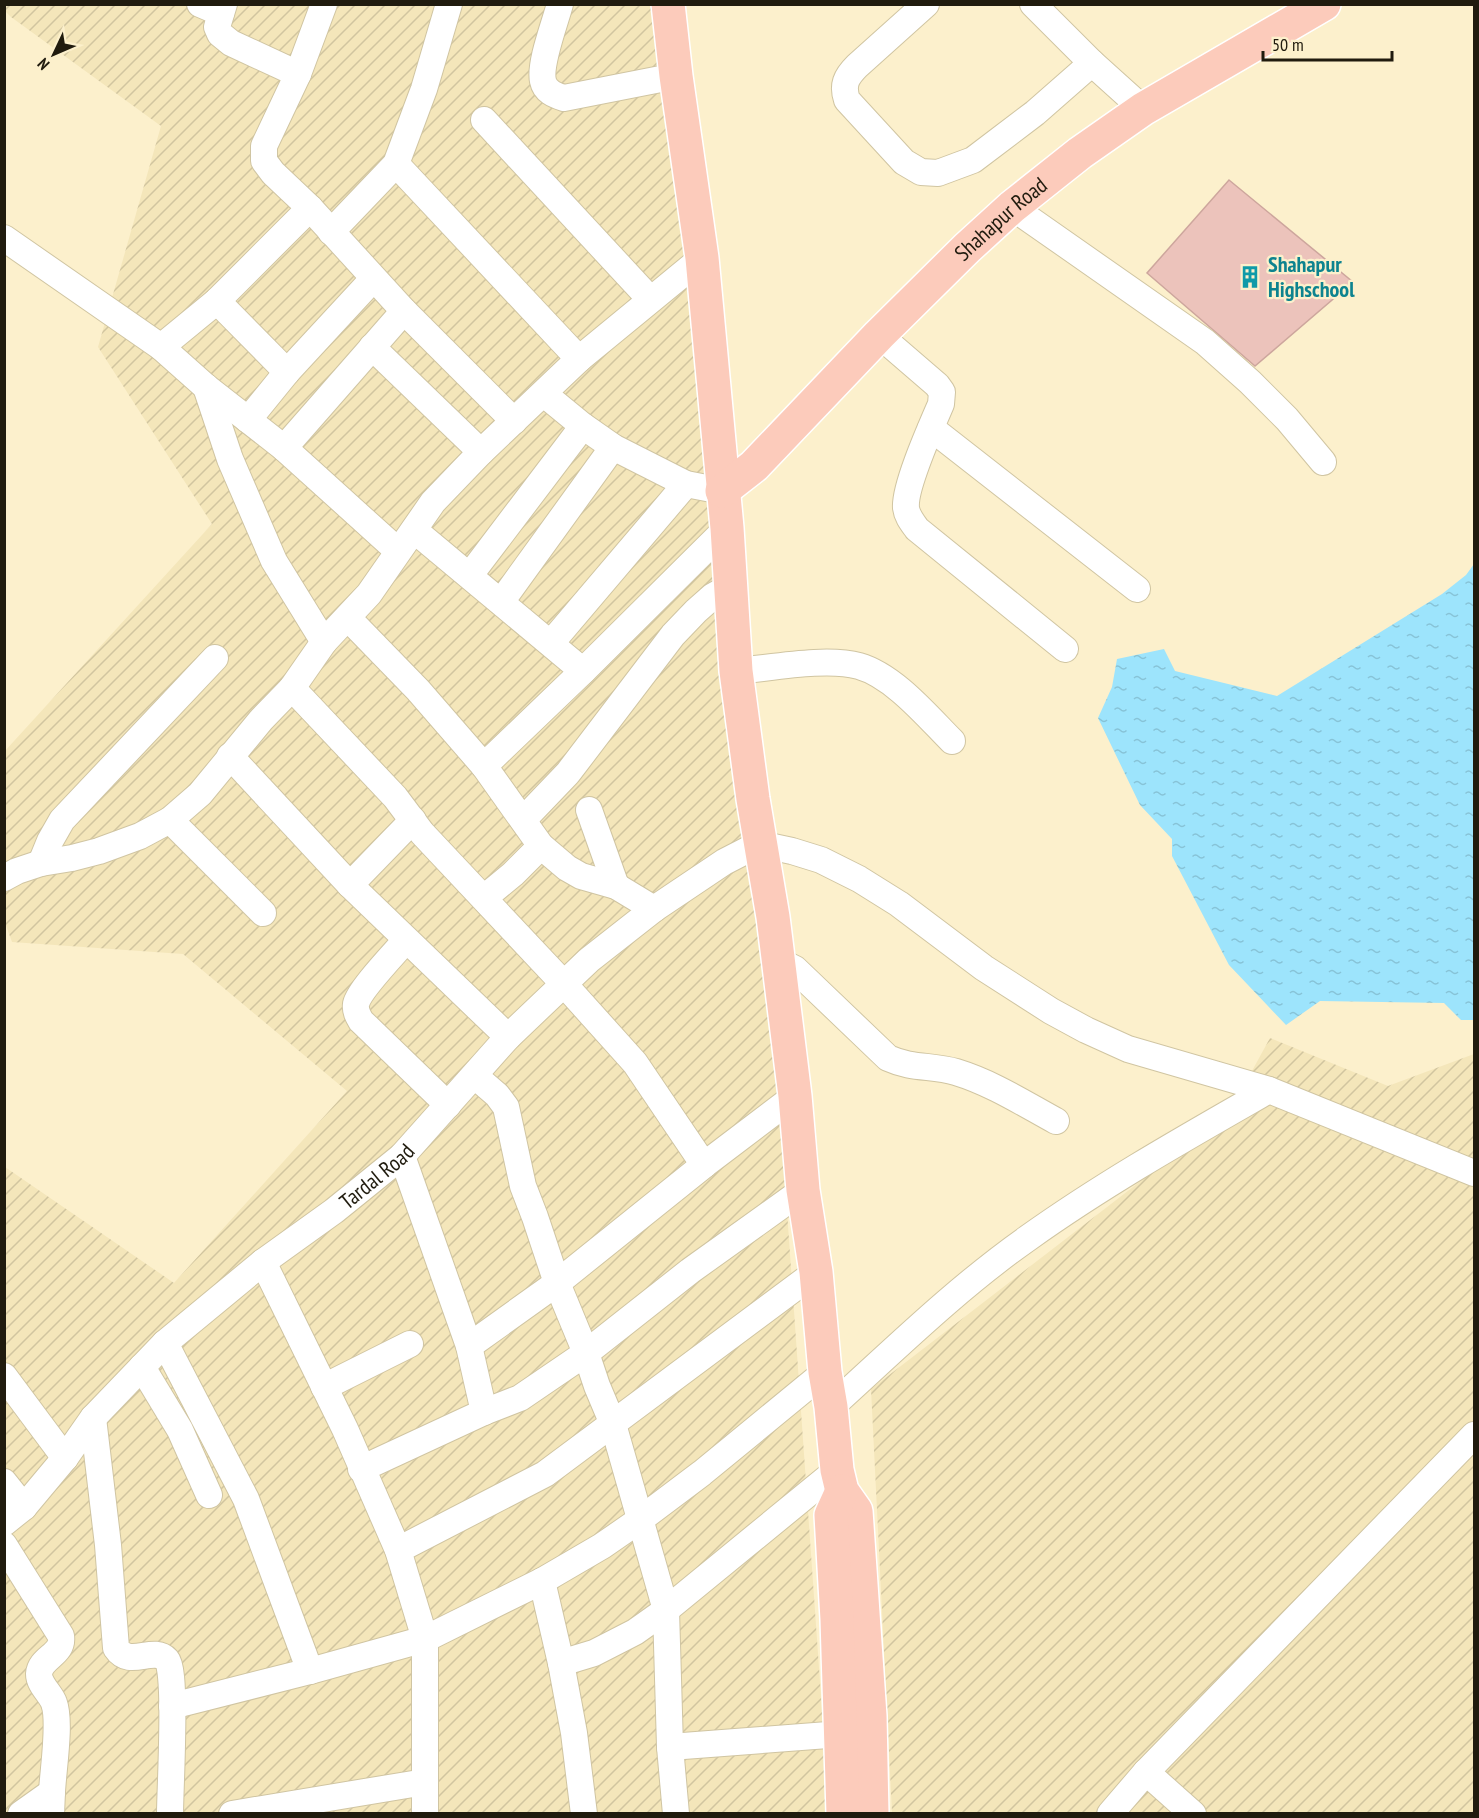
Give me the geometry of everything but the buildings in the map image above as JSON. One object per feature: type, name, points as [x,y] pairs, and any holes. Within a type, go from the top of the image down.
[{"type":"main road","points":[[668,4],[702,258],[727,528],[736,671],[759,844],[772,917],[795,1096],[803,1190],[816,1272],[825,1372],[840,1480],[856,1511],[870,1716],[872,1814]]},
{"type":"main road","name":"Shahapur Road","points":[[722,491],[754,466],[879,335],[1012,207],[1080,153],[1143,109],[1302,10]]},
{"type":"main road","points":[[840,1480],[831,1515],[837,1619],[843,1814]]},
{"type":"street","points":[[324,4],[298,74],[264,146],[264,161],[374,279],[514,421]]},
{"type":"street","points":[[331,232],[396,164],[424,89],[450,4]]},
{"type":"street","points":[[560,4],[542,68],[543,83],[552,95],[564,98],[676,76]]},
{"type":"street","points":[[926,4],[857,66],[847,77],[844,90],[848,100],[904,162],[921,172],[938,173],[973,160],[1035,113],[1092,63]]},
{"type":"street","points":[[1034,4],[1092,63],[1143,109]]},
{"type":"street","points":[[215,7],[217,27],[225,39],[298,74]]},
{"type":"street","points":[[484,120],[650,299]]},
{"type":"street","points":[[396,164],[579,359]]},
{"type":"street","points":[[1012,207],[1205,342],[1287,419],[1323,462]]},
{"type":"street","points":[[161,347],[217,302],[310,208]]},
{"type":"street","points":[[4,238],[161,347],[206,387],[284,448],[398,551]]},
{"type":"street","points":[[4,878],[41,862],[72,858],[99,851],[140,836],[170,820],[200,794],[261,720],[292,688],[324,642],[369,594],[433,502],[481,452],[579,359],[702,258]]},
{"type":"street","points":[[248,420],[287,372],[374,279]]},
{"type":"street","points":[[217,302],[287,372]]},
{"type":"street","points":[[284,448],[404,310]]},
{"type":"street","points":[[879,335],[937,385],[942,392],[941,404],[908,491],[906,507],[910,520],[917,529],[1065,649]]},
{"type":"street","points":[[372,347],[481,452]]},
{"type":"street","points":[[206,387],[230,459],[274,561],[324,642]]},
{"type":"street","points":[[544,394],[613,447],[686,484],[722,491]]},
{"type":"street","points":[[470,575],[583,426]]},
{"type":"street","points":[[931,428],[1137,589]]},
{"type":"street","points":[[501,602],[613,447]]},
{"type":"street","points":[[550,643],[686,484]]},
{"type":"street","points":[[484,766],[727,528]]},
{"type":"street","points":[[414,530],[583,671]]},
{"type":"street","points":[[523,820],[568,773],[673,635],[713,596],[730,586]]},
{"type":"street","points":[[348,618],[418,690],[484,766],[541,846],[567,868],[581,876],[616,886],[654,909]]},
{"type":"street","points":[[41,862],[62,820],[215,658]]},
{"type":"street","points":[[736,671],[830,663],[860,666],[883,677],[952,741]]},
{"type":"street","points":[[292,688],[395,797],[422,833],[635,1062],[704,1165]]},
{"type":"street","points":[[230,756],[350,885],[508,1037]]},
{"type":"street","points":[[589,810],[616,886]]},
{"type":"street","points":[[170,820],[263,913]]},
{"type":"street","points":[[350,885],[413,820]]},
{"type":"street","points":[[759,844],[821,860],[859,879],[899,904],[994,974],[1051,1011],[1086,1030],[1128,1049],[1269,1090],[1474,1173]]},
{"type":"street","name":"Tardal Road","points":[[14,1515],[65,1458],[93,1418],[165,1343],[263,1263],[334,1211],[402,1156],[508,1037],[589,960],[654,909],[724,862],[759,844]]},
{"type":"street","points":[[484,898],[513,874],[541,846]]},
{"type":"street","points":[[406,940],[356,1002],[356,1012],[361,1021],[448,1106]]},
{"type":"street","points":[[777,960],[795,969],[888,1058],[904,1065],[954,1071],[995,1087],[1056,1121]]},
{"type":"street","points":[[475,1076],[497,1095],[506,1107],[522,1186],[557,1283],[613,1425],[666,1610],[670,1747],[676,1814]]},
{"type":"street","points":[[831,1407],[952,1297],[1027,1238],[1120,1176],[1269,1090]]},
{"type":"street","points":[[469,1346],[557,1283],[704,1165],[795,1096]]},
{"type":"street","points":[[402,1156],[469,1346],[484,1412]]},
{"type":"street","points":[[361,1469],[484,1412],[520,1398],[586,1353],[690,1270],[803,1190]]},
{"type":"street","points":[[263,1263],[345,1429],[398,1550],[425,1639],[424,1814]]},
{"type":"street","points":[[398,1550],[545,1474],[816,1272]]},
{"type":"street","points":[[165,1343],[246,1499],[310,1671]]},
{"type":"street","points":[[324,1387],[410,1344]]},
{"type":"street","points":[[142,1367],[180,1430],[209,1495]]},
{"type":"street","points":[[172,1706],[425,1639],[542,1581],[602,1546],[641,1519],[702,1473],[825,1372]]},
{"type":"street","points":[[4,1376],[65,1458]]},
{"type":"street","points":[[93,1418],[108,1545],[116,1648],[121,1655],[128,1657],[159,1655],[167,1660],[171,1669],[170,1814]]},
{"type":"street","points":[[1110,1814],[1146,1772],[1474,1436]]},
{"type":"street","points":[[561,1663],[594,1653],[635,1632],[840,1480]]},
{"type":"street","points":[[4,1482],[14,1515]]},
{"type":"street","points":[[4,1545],[61,1636],[62,1643],[42,1666],[39,1674],[40,1681],[54,1704],[57,1722],[51,1803],[21,1814]]},
{"type":"street","points":[[542,1581],[574,1733],[584,1814]]},
{"type":"street","points":[[670,1747],[841,1734]]},
{"type":"street","points":[[1146,1772],[1193,1814]]},
{"type":"street","points":[[232,1814],[425,1782]]},
{"type":"shaded area","points":[[5,5],[660,5],[705,470],[769,954],[823,1725],[827,1813],[5,1813],[5,1167],[174,1283],[347,1091],[183,954],[12,942],[4,920],[4,752],[212,524],[98,347],[161,126],[11,17],[5,11]]},
{"type":"shaded area","points":[[1270,1038],[1388,1086],[1474,1054],[1474,1813],[892,1813],[871,1389],[1229,1113]]},
{"type":"water","points":[[1474,564],[1474,1020],[1461,1020],[1444,1003],[1320,1001],[1286,1025],[1229,965],[1172,856],[1172,839],[1140,805],[1098,718],[1112,687],[1117,659],[1164,649],[1175,671],[1277,696],[1442,594],[1466,575]]},
{"type":"place","name":"Shahapur Highschool","points":[[1250,277]]}]
